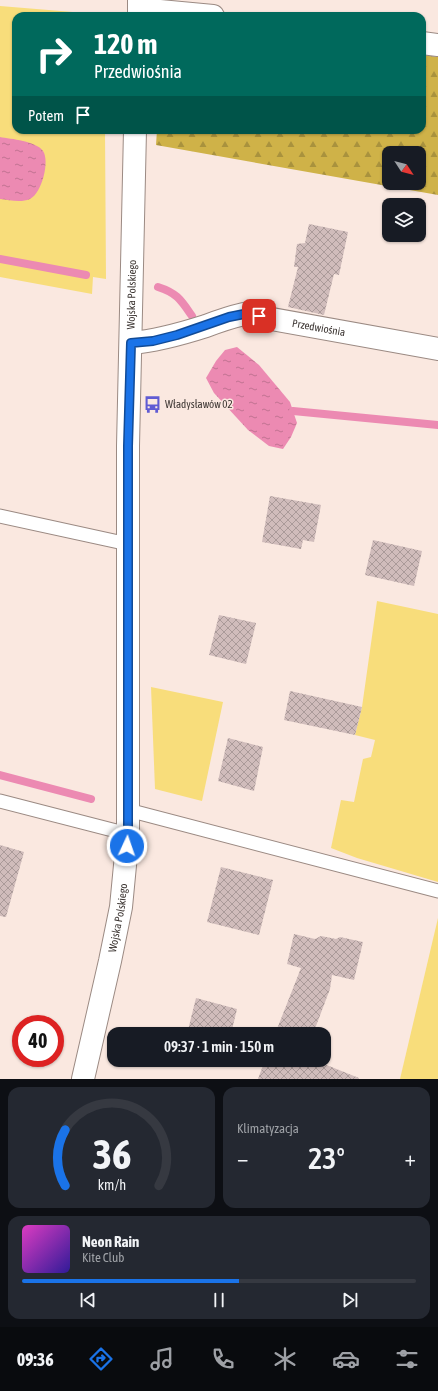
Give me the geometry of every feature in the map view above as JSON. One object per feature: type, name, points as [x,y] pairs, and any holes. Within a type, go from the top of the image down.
[{"type":"street","points":[[139,8],[176,12]]},
{"type":"street","points":[[426,44],[438,45]]},
{"type":"street","name":"Wojska Polskiego","points":[[83,1079],[121,906],[128,834],[128,446],[135,134]]},
{"type":"street","name":"Przedwiośnia","points":[[131,343],[153,341],[177,335],[229,317],[244,314],[438,349]]},
{"type":"lane","points":[[0,516],[128,544]]},
{"type":"lane","points":[[0,801],[128,834]]},
{"type":"lane","points":[[128,810],[438,891]]},
{"type":"shaded area","points":[[0,6],[73,12],[12,12],[12,134],[105,134],[106,279],[93,277],[92,294],[0,277]]},
{"type":"shaded area","points":[[377,601],[438,614],[438,882],[357,858],[331,848],[341,800],[354,802],[363,759],[371,757],[375,740],[355,735],[362,707]]},
{"type":"shaded area","points":[[151,687],[223,702],[202,801],[155,789]]},
{"type":"shaded area","points":[[438,918],[438,1079],[400,1079]]},
{"type":"green space","points":[[426,56],[438,57],[438,195],[410,190],[426,190],[426,146],[382,146],[382,185],[156,145],[157,134],[426,134]]},
{"type":"water","points":[[0,137],[29,143],[35,145],[43,151],[46,162],[44,176],[38,190],[30,199],[19,201],[0,199]]},
{"type":"water","points":[[237,347],[259,365],[290,402],[297,423],[291,437],[283,449],[269,446],[248,430],[214,393],[206,378],[216,361],[225,350]]},
{"type":"building","points":[[309,224],[348,232],[339,275],[334,274],[324,315],[288,307],[298,267],[294,267],[297,244],[305,243]]},
{"type":"building","points":[[270,496],[321,505],[314,542],[303,540],[301,549],[262,542]]},
{"type":"building","points":[[373,540],[422,551],[414,586],[365,575]]},
{"type":"building","points":[[219,615],[256,623],[246,664],[209,655]]},
{"type":"building","points":[[290,691],[362,707],[355,735],[284,720]]},
{"type":"building","points":[[228,738],[263,747],[254,791],[218,781]]},
{"type":"building","points":[[0,845],[24,852],[6,917],[0,916]]},
{"type":"building","points":[[221,867],[273,880],[259,935],[207,922]]},
{"type":"building","points":[[294,934],[315,939],[321,936],[336,939],[340,937],[363,942],[354,980],[332,975],[330,989],[316,1027],[278,1027],[301,968],[287,964]]},
{"type":"building","points":[[196,998],[237,1009],[233,1027],[189,1027]]},
{"type":"building","points":[[262,1067],[331,1067],[359,1078],[358,1079],[258,1079]]},
{"type":"waterway","points":[[0,259],[86,275]]},
{"type":"waterway","points":[[158,287],[170,292],[178,298],[192,316]]},
{"type":"waterway","points":[[293,411],[438,425]]},
{"type":"waterway","points":[[0,775],[91,799]]},
{"type":"place","name":"Władysławów 02","points":[[152,404]]},
{"type":"route","points":[[127,846],[128,446],[131,343],[153,341],[177,335],[229,317],[244,314],[259,316]]}]
